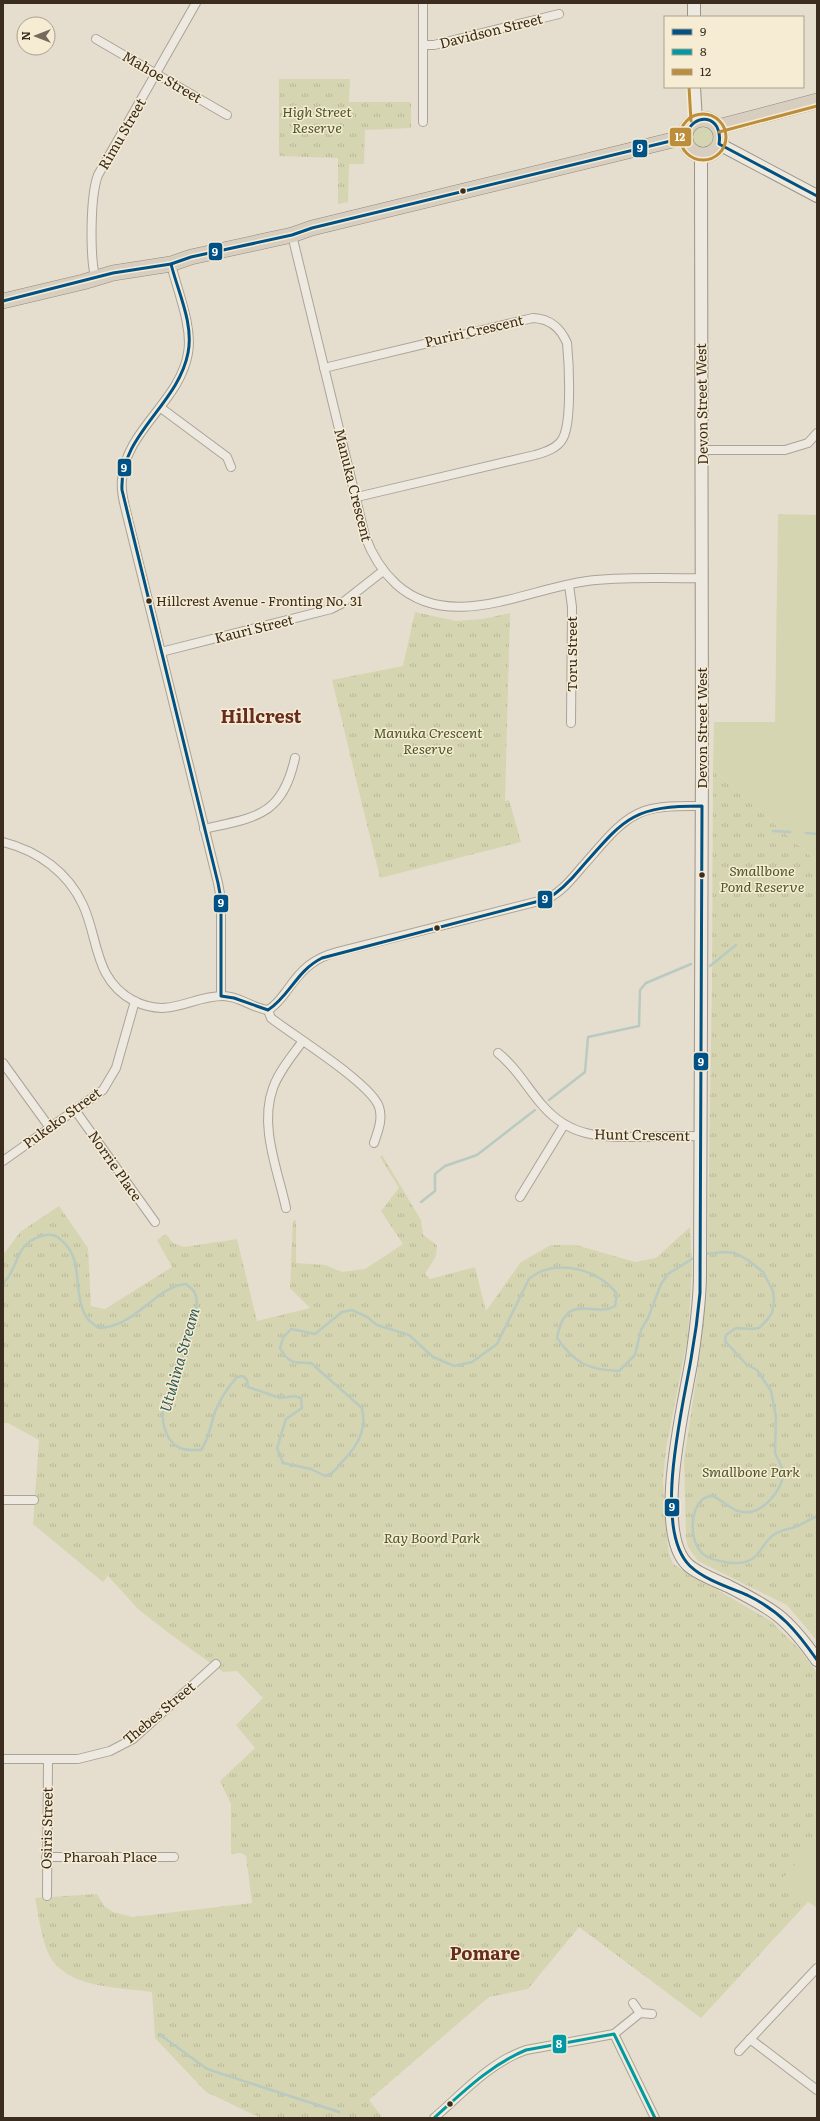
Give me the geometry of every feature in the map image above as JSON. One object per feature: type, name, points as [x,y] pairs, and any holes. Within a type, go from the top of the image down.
[{"type":"highway","points":[[718,127],[817,101]]},
{"type":"highway","points":[[696,120],[709,120],[718,127],[721,136],[719,144],[711,152],[701,154],[688,147],[685,137],[689,125],[696,120]]},
{"type":"highway","points":[[3,301],[83,282],[95,277],[171,264],[191,257],[292,235],[312,228],[685,137]]},
{"type":"main road","points":[[694,3],[694,16]]},
{"type":"main road","points":[[694,88],[696,120]]},
{"type":"main road","points":[[719,144],[817,196]]},
{"type":"main road","name":"Devon Street West","points":[[701,154],[702,806],[700,1274],[695,1336],[673,1463],[673,1514],[678,1550],[688,1565],[777,1613],[800,1634],[817,1660]]},
{"type":"street","name":"Rimu Street","points":[[95,277],[93,215],[94,185],[98,175],[196,3]]},
{"type":"street","points":[[423,3],[423,122]]},
{"type":"street","name":"Davidson Street","points":[[423,45],[434,45],[559,14]]},
{"type":"street","name":"Mahoe Street","points":[[96,39],[157,73],[227,115]]},
{"type":"street","name":"Manuka Crescent","points":[[292,235],[357,497],[365,536],[382,571],[412,596],[438,605],[458,608],[486,604],[569,585],[603,580],[702,578]]},
{"type":"street","points":[[171,264],[187,327],[189,351],[181,375],[161,408],[134,442],[123,468],[121,481],[125,508],[221,899],[221,996]]},
{"type":"street","name":"Puriri Crescent","points":[[324,368],[533,318],[550,321],[563,334],[567,343],[568,422],[563,439],[555,446],[535,455],[357,497]]},
{"type":"street","points":[[161,408],[227,457],[231,467]]},
{"type":"street","points":[[702,450],[785,450],[798,448],[808,443],[817,433]]},
{"type":"street","name":"Kauri Street","points":[[161,652],[331,609],[341,604],[382,571]]},
{"type":"street","name":"Toru Street","points":[[569,585],[572,607],[571,723]]},
{"type":"street","points":[[204,829],[253,817],[274,804],[289,784],[295,758]]},
{"type":"street","points":[[268,1010],[279,1001],[300,972],[315,960],[337,952],[542,901],[557,894],[615,831],[633,816],[658,808],[702,806]]},
{"type":"street","points":[[3,842],[33,852],[48,862],[70,882],[84,906],[100,964],[112,982],[126,996],[150,1006],[171,1008],[221,996],[238,998],[255,1007],[268,1010]]},
{"type":"street","name":"Pukeko Street","points":[[3,1161],[94,1098],[110,1081],[116,1068],[135,1001]]},
{"type":"street","points":[[268,1010],[272,1018],[302,1042],[357,1080],[375,1098],[381,1117],[374,1143]]},
{"type":"street","points":[[286,1208],[269,1134],[269,1104],[278,1076],[302,1042]]},
{"type":"street","name":"Hunt Crescent","points":[[498,1053],[511,1063],[543,1106],[564,1125],[591,1135],[608,1137],[701,1136]]},
{"type":"street","points":[[3,1063],[50,1128]]},
{"type":"street","name":"Norrie Place","points":[[75,1110],[154,1222]]},
{"type":"street","points":[[520,1197],[564,1125]]},
{"type":"street","points":[[3,1500],[34,1500]]},
{"type":"street","name":"Thebes Street","points":[[3,1759],[48,1760],[94,1756],[110,1751],[132,1740],[216,1664]]},
{"type":"street","name":"Osiris Street","points":[[47,1896],[46,1858],[48,1760]]},
{"type":"street","name":"Pharoah Place","points":[[46,1858],[174,1857]]},
{"type":"street","points":[[739,2050],[817,1968]]},
{"type":"street","points":[[633,2003],[640,2013]]},
{"type":"street","points":[[434,2118],[499,2062],[513,2054],[526,2050],[614,2034],[640,2013],[652,2014]]},
{"type":"street","points":[[614,2034],[655,2118]]},
{"type":"street","points":[[750,2039],[817,2090]]},
{"type":"green space","name":"High Street Reserve","points":[[279,79],[350,79],[349,102],[411,102],[411,128],[365,130],[364,164],[349,164],[348,202],[338,204],[338,158],[279,156]]},
{"type":"green space","points":[[699,126],[707,126],[714,133],[714,141],[707,148],[699,148],[692,141],[692,133]]},
{"type":"green space","points":[[778,514],[817,515],[817,862],[713,769],[714,722],[775,722]]},
{"type":"green space","name":"Manuka Crescent Reserve","points":[[415,612],[456,621],[483,619],[510,613],[505,801],[509,800],[521,842],[380,878],[332,680],[403,666]]},
{"type":"green space","name":"Smallbone Park","points":[[713,769],[817,862],[817,1621],[809,1631],[787,1605],[698,1561],[688,1547],[686,1538],[684,1460],[707,1293],[712,982]]},
{"type":"green space","name":"Ray Boord Park","points":[[382,1155],[421,1220],[423,1235],[437,1245],[436,1256],[425,1274],[430,1279],[475,1267],[486,1311],[521,1262],[551,1245],[576,1245],[635,1262],[656,1258],[690,1227],[692,1268],[688,1336],[666,1449],[663,1480],[666,1532],[669,1554],[673,1564],[771,1621],[800,1650],[817,1673],[817,1841],[784,1877],[808,1902],[701,2018],[579,1927],[528,1989],[489,1997],[369,2100],[383,2118],[348,2118],[347,2116],[344,2118],[261,2118],[206,2092],[155,2038],[152,1992],[95,1984],[68,1974],[57,1966],[49,1955],[44,1942],[35,1898],[97,1894],[104,1906],[113,1912],[133,1917],[252,1903],[246,1856],[241,1853],[231,1854],[231,1804],[220,1781],[255,1748],[236,1725],[263,1698],[237,1671],[223,1672],[170,1634],[138,1609],[108,1576],[103,1582],[33,1524],[39,1440],[8,1423],[3,1423],[3,1255],[20,1232],[59,1206],[88,1248],[91,1306],[105,1309],[172,1267],[157,1240],[166,1234],[173,1243],[184,1247],[237,1239],[257,1321],[310,1308],[290,1288],[293,1221],[296,1220],[296,1263],[325,1265],[342,1272],[365,1269],[403,1244],[381,1211],[399,1188],[380,1157]]},
{"type":"green space","points":[[817,1621],[817,1641],[809,1631]]},
{"type":"green space","points":[[817,1841],[817,1908],[808,1902],[784,1877]]},
{"type":"waterway","points":[[773,831],[790,832]]},
{"type":"waterway","points":[[806,833],[817,834]]},
{"type":"waterway","points":[[710,966],[736,945]]},
{"type":"waterway","points":[[549,1100],[585,1072],[588,1037],[639,1026],[640,990],[646,983],[691,964]]},
{"type":"waterway","points":[[421,1202],[435,1191],[435,1174],[445,1166],[477,1155],[535,1110]]},
{"type":"waterway","name":"Utuhina Stream","points":[[3,1283],[10,1274],[21,1251],[29,1242],[44,1235],[53,1235],[60,1239],[68,1247],[73,1256],[76,1266],[82,1308],[87,1318],[99,1328],[112,1326],[124,1321],[175,1286],[186,1284],[191,1288],[196,1296],[196,1313],[191,1336],[176,1378],[165,1400],[163,1420],[166,1434],[174,1444],[180,1448],[201,1450],[206,1441],[215,1412],[222,1398],[237,1377],[243,1376],[247,1380],[248,1387],[280,1398],[294,1396],[301,1398],[302,1408],[286,1419],[277,1448],[283,1463],[311,1469],[325,1476],[331,1474],[335,1470],[357,1443],[362,1430],[362,1408],[311,1363],[292,1362],[286,1357],[280,1348],[283,1338],[291,1329],[315,1334],[342,1312],[352,1310],[367,1317],[377,1325],[409,1335],[433,1357],[454,1366],[472,1362],[497,1344],[529,1279],[539,1272],[563,1267],[588,1272],[609,1285],[617,1294],[615,1306],[599,1310],[582,1308],[567,1314],[561,1323],[557,1338],[563,1347],[583,1364],[599,1369],[619,1371],[635,1355],[641,1330],[648,1318],[661,1284],[668,1274],[695,1257]]},
{"type":"waterway","name":"Utuhina Stream","points":[[703,1254],[726,1252],[735,1253],[748,1260],[763,1272],[773,1291],[774,1301],[772,1313],[767,1320],[759,1328],[736,1328],[726,1335],[725,1341],[747,1365],[757,1370],[771,1391],[776,1417],[775,1453],[784,1472],[779,1488],[774,1495],[762,1507],[754,1511],[738,1511],[712,1496],[703,1499],[698,1504],[693,1518],[693,1533],[697,1546],[704,1555],[712,1559],[728,1563],[742,1563],[755,1557],[775,1534],[798,1526],[817,1516]]},
{"type":"waterway","points":[[159,2034],[207,2069],[339,2112]]},
{"type":"transit line","name":"12","points":[[689,88],[691,121]]},
{"type":"transit line","name":"12","points":[[719,132],[817,106]]},
{"type":"transit line","name":"12","points":[[703,114],[716,118],[722,124],[726,137],[722,150],[716,156],[703,160],[690,156],[684,150],[680,137],[684,124],[690,118],[703,114]]},
{"type":"transit line","name":"9","points":[[3,301],[113,273],[171,264],[191,257],[292,235],[312,228],[679,139],[685,137],[689,128],[694,123],[701,120],[713,122],[717,127],[719,144],[817,196]]},
{"type":"transit line","name":"9","points":[[171,264],[187,319],[189,331],[188,353],[182,372],[173,389],[139,436],[130,453],[124,470],[122,490],[218,883],[221,899],[221,996],[234,998],[268,1010],[282,998],[299,976],[313,963],[322,958],[547,899],[566,885],[609,837],[620,826],[632,818],[645,812],[660,809],[702,806],[700,1293],[694,1342],[673,1467],[673,1525],[679,1548],[690,1566],[710,1579],[747,1595],[769,1608],[794,1630],[817,1660]]},
{"type":"transit line","name":"8","points":[[434,2118],[477,2080],[513,2056],[526,2050],[614,2034],[655,2118]]},
{"type":"place","name":"Hillcrest Avenue - Fronting No. 31","points":[[149,601]]},
{"type":"district","name":"Hillcrest","points":[[261,717]]},
{"type":"district","name":"Pomare","points":[[485,1954]]},
{"type":"park label","name":"Smallbone Pond Reserve","points":[[762,880]]}]
